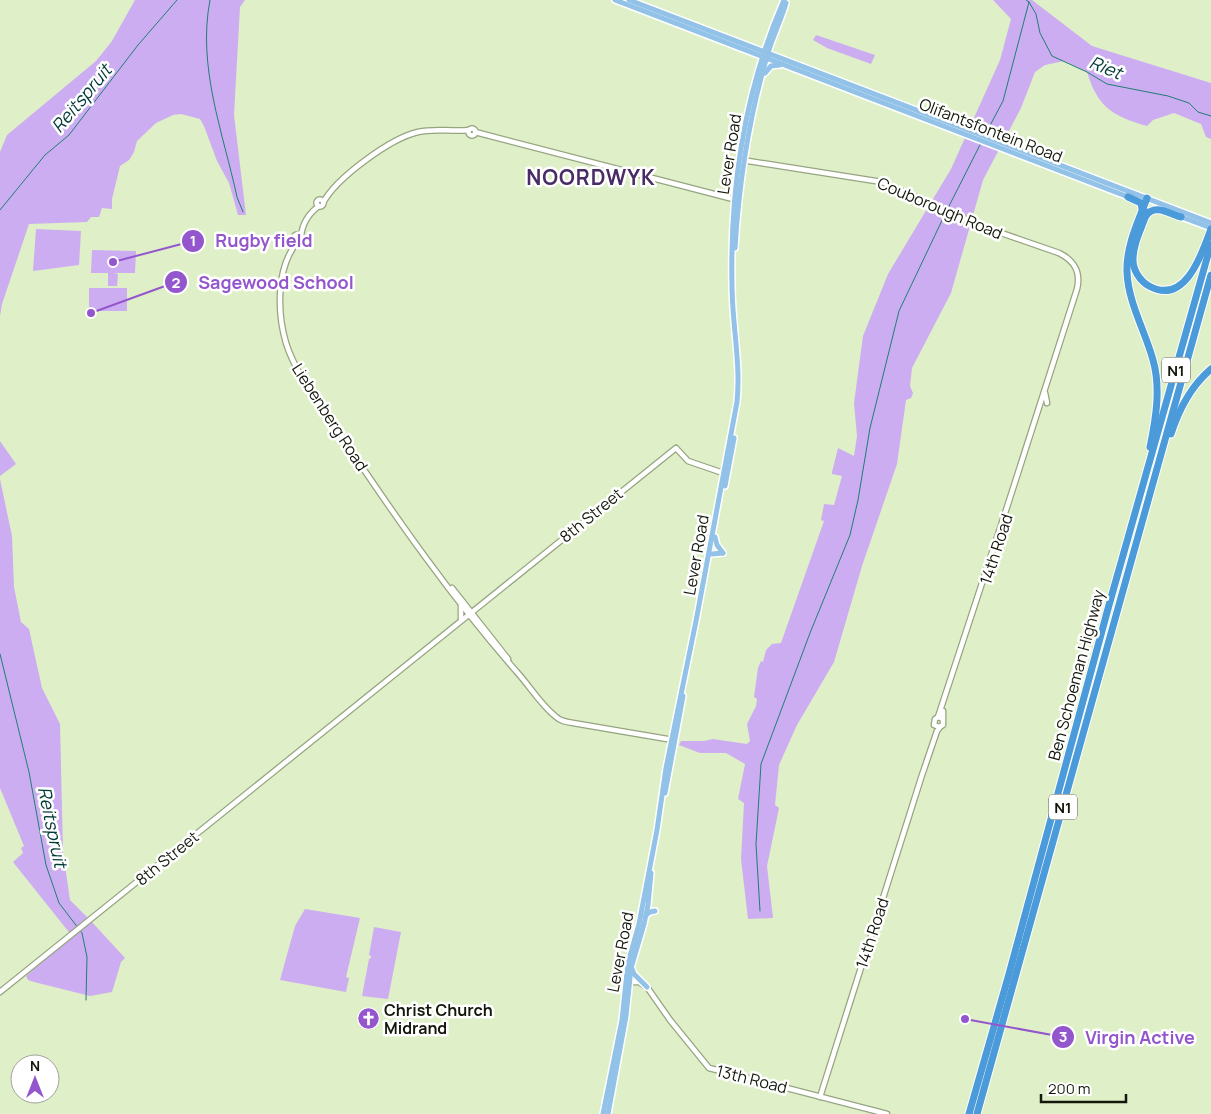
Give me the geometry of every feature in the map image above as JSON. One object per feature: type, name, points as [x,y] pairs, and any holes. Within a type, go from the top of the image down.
[{"type":"highway","points":[[1128,196],[1141,204],[1142,209],[1133,262],[1135,270],[1140,279],[1157,289],[1173,288],[1188,278],[1201,257],[1211,229]]},
{"type":"highway","points":[[1141,496],[1158,392],[1153,360],[1133,302],[1127,272],[1129,250],[1148,201]]},
{"type":"highway","points":[[1141,220],[1148,213],[1155,210],[1181,217]]},
{"type":"highway","name":"Ben Schoeman Highway","points":[[967,1114],[972,1104],[1109,605],[1211,244]]},
{"type":"highway","name":"Ben Schoeman Highway","points":[[977,1114],[1211,275]]},
{"type":"highway","points":[[1148,499],[1176,418],[1197,382],[1211,369]]},
{"type":"main road","points":[[615,0],[765,54]]},
{"type":"main road","points":[[629,0],[765,54]]},
{"type":"main road","name":"Lever Road","points":[[743,161],[749,106],[765,54],[786,0]]},
{"type":"main road","name":"Lever Road","points":[[608,1114],[626,1016],[628,963],[639,924],[655,843],[737,402],[739,373],[732,287],[732,218],[752,118],[762,80],[765,54]]},
{"type":"main road","name":"Olifantsfontein Road","points":[[765,54],[791,67],[1128,196],[1148,201],[1181,217],[1211,223]]},
{"type":"main road","name":"Olifantsfontein Road","points":[[765,54],[1203,222],[1211,229]]},
{"type":"main road","points":[[762,80],[771,66],[791,67]]},
{"type":"main road","name":"Lever Road","points":[[603,1114],[631,968],[646,915],[673,742],[712,554],[725,472]]},
{"type":"main road","points":[[712,554],[723,553],[717,546],[715,536]]},
{"type":"main road","points":[[646,915],[655,909],[650,902],[649,896]]},
{"type":"main road","points":[[631,968],[646,987]]},
{"type":"street","name":"Liebenberg Road","points":[[673,742],[561,720],[554,715],[469,613],[417,544],[378,491],[306,385],[286,343],[280,305],[284,274],[293,248],[313,210],[341,181],[370,158],[405,136],[422,131],[462,131],[482,134],[736,200]]},
{"type":"street","name":"Couborough Road","points":[[743,161],[878,181],[1016,240],[1059,253],[1067,257],[1074,265]]},
{"type":"street","name":"14th Road","points":[[940,718],[1078,281],[1078,274],[1074,265]]},
{"type":"street","name":"14th Road","points":[[940,718],[1048,379]]},
{"type":"street","points":[[1045,393],[1048,403]]},
{"type":"street","name":"8th Street","points":[[0,992],[676,448],[686,460],[725,472]]},
{"type":"street","name":"Liebenberg Road","points":[[417,544],[460,605],[469,613],[474,622],[532,689]]},
{"type":"street","points":[[460,605],[461,620],[470,619],[474,622]]},
{"type":"street","points":[[940,718],[944,724],[937,726],[934,720],[940,718]]},
{"type":"street","name":"14th Road","points":[[820,1097],[937,726]]},
{"type":"street","points":[[628,982],[639,982],[646,987]]},
{"type":"street","name":"13th Road","points":[[646,987],[708,1068],[887,1114]]},
{"type":"shaded area","name":"Reitspruit","points":[[135,0],[245,0],[240,7],[234,115],[246,215],[238,215],[229,183],[217,161],[200,119],[181,114],[173,115],[156,123],[137,141],[134,152],[129,160],[120,166],[112,199],[112,209],[102,208],[99,217],[91,217],[87,222],[29,224],[2,304],[0,316],[0,152],[7,135],[96,61],[112,41]]},
{"type":"shaded area","points":[[993,0],[1032,0],[1092,46],[1211,83],[1211,139],[1206,137],[1201,124],[1174,113],[1153,120],[1147,126],[1116,114],[1108,109],[1096,94],[1087,72],[1064,61],[1045,65],[1035,72],[1021,108],[983,180],[951,293],[912,368],[910,386],[913,393],[911,398],[906,400],[897,464],[862,566],[834,662],[797,725],[779,765],[775,805],[779,808],[767,866],[773,918],[748,919],[741,859],[744,803],[738,799],[745,764],[726,753],[700,753],[679,745],[681,741],[713,739],[747,744],[750,741],[747,724],[756,706],[757,699],[754,697],[758,668],[761,661],[763,662],[766,650],[772,644],[781,643],[824,521],[821,520],[824,504],[834,505],[842,476],[832,474],[838,448],[854,456],[857,436],[854,403],[863,336],[888,274],[951,169],[1000,60],[1011,19]]},
{"type":"shaded area","points":[[816,35],[875,55],[871,64],[827,48],[813,40]]},
{"type":"shaded area","points":[[36,229],[81,231],[79,265],[33,271]]},
{"type":"shaded area","points":[[92,250],[136,251],[135,273],[113,273],[118,274],[117,286],[108,286],[108,273],[91,273]]},
{"type":"shaded area","points":[[89,288],[127,288],[127,311],[89,311]]},
{"type":"shaded area","points":[[0,441],[16,464],[0,476]]},
{"type":"shaded area","name":"Reitspruit","points":[[0,479],[12,536],[14,587],[21,622],[29,629],[42,688],[60,724],[63,852],[70,900],[125,958],[121,962],[112,992],[90,996],[34,982],[28,980],[26,976],[72,936],[13,862],[23,853],[21,848],[24,846],[0,788]]},
{"type":"shaded area","points":[[305,909],[360,918],[346,977],[349,978],[346,992],[280,980],[295,926]]},
{"type":"shaded area","points":[[374,927],[401,932],[388,999],[362,996],[369,959],[371,958],[369,955]]},
{"type":"waterway","name":"Reitspruit","points":[[0,210],[45,155],[69,135],[138,45],[177,0]]},
{"type":"waterway","points":[[210,0],[207,25],[209,75],[237,197],[243,212]]},
{"type":"waterway","name":"Riet","points":[[1026,0],[1036,14],[1040,33],[1052,56],[1087,72],[1107,84],[1168,96],[1189,103],[1198,112],[1211,116]]},
{"type":"waterway","points":[[985,135],[1003,101],[1029,2]]},
{"type":"waterway","points":[[948,208],[981,143]]},
{"type":"waterway","points":[[760,911],[756,844],[761,764],[810,633],[850,535],[870,428],[899,311],[946,212]]},
{"type":"waterway","name":"Reitspruit","points":[[0,654],[29,772],[46,865],[59,903],[82,933],[87,957],[86,1000]]},
{"type":"place","name":"Rugby field","points":[[113,262]]},
{"type":"place","name":"Sagewood School","points":[[91,313]]},
{"type":"place","name":"Christ Church Midrand","points":[[368,1019]]},
{"type":"place","name":"Virgin Active","points":[[965,1019]]},
{"type":"district","name":"NOORDWYK","points":[[591,177]]}]
